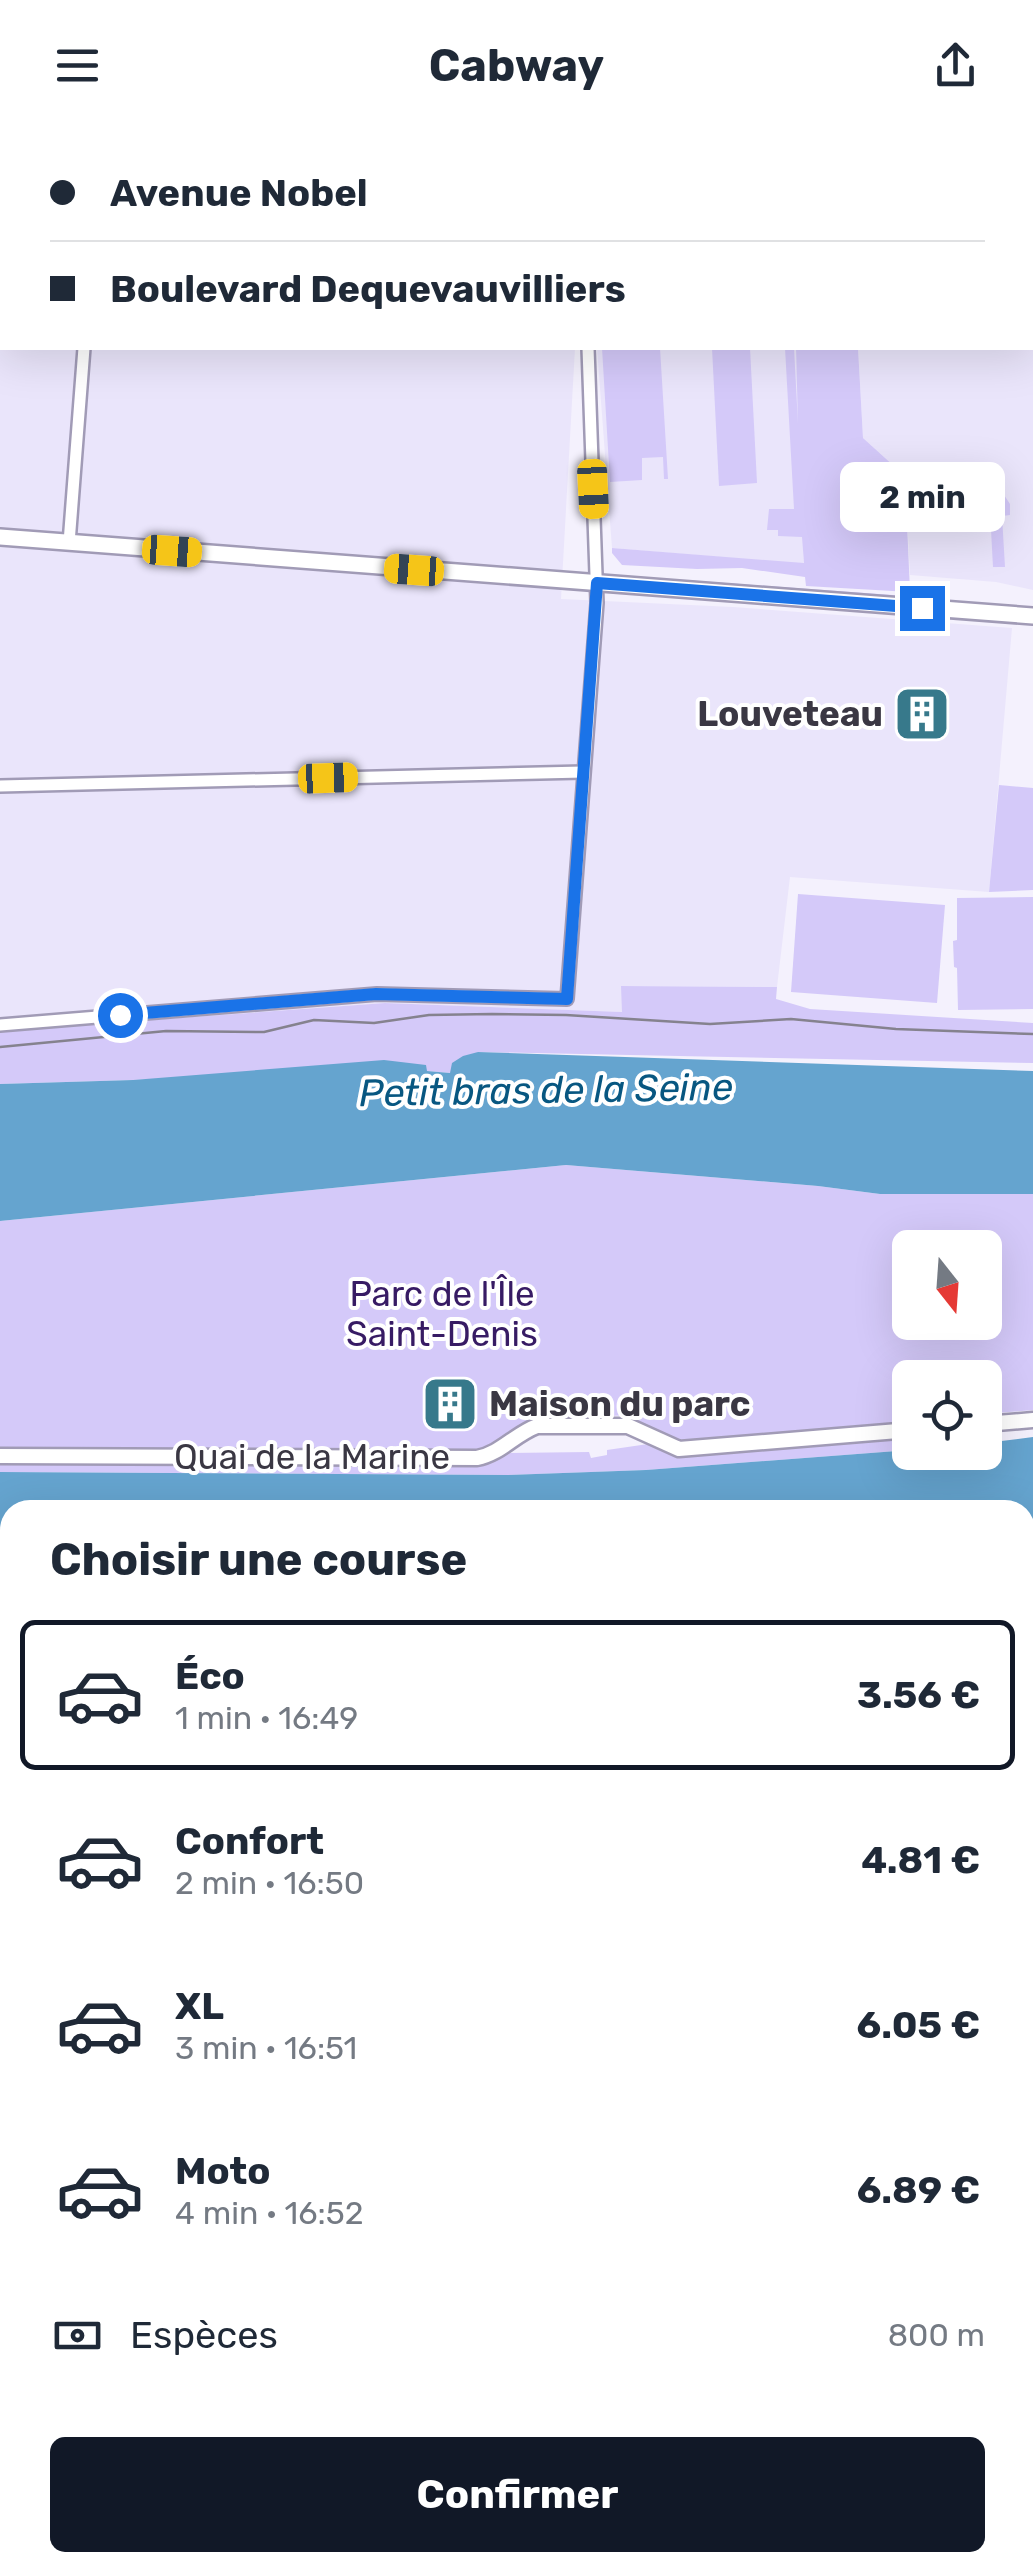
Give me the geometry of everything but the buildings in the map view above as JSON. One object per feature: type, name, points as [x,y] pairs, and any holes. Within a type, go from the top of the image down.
[{"type":"main road","points":[[0,537],[1033,616]]},
{"type":"street","points":[[69,543],[84,350]]},
{"type":"street","points":[[0,1024],[376,994],[567,999],[597,583],[588,350]]},
{"type":"street","points":[[0,786],[583,772]]},
{"type":"street","points":[[1002,1423],[1033,1420]]},
{"type":"street","name":"Quai de la Marine","points":[[0,1456],[476,1458],[490,1455],[537,1426],[618,1424],[679,1449],[892,1431]]},
{"type":"shaded area","points":[[0,350],[575,350],[561,599],[733,607],[1012,628],[989,892],[790,877],[777,987],[622,986],[622,1012],[386,1003],[0,1031]]},
{"type":"shaded area","points":[[597,350],[796,350],[804,564],[612,548]]},
{"type":"shaded area","points":[[858,350],[1033,350],[1033,590],[996,582],[910,575],[905,476],[863,438]]},
{"type":"green space","points":[[602,350],[660,350],[668,479],[664,479],[663,457],[642,458],[642,480],[610,482]]},
{"type":"green space","points":[[712,350],[750,350],[757,483],[719,486]]},
{"type":"green space","points":[[785,350],[794,350],[798,424],[796,350],[858,350],[863,438],[905,476],[910,592],[806,586],[805,577],[742,568],[622,565],[612,553],[612,548],[804,563],[802,537],[778,536],[778,530],[767,530],[769,509],[794,509]]},
{"type":"green space","points":[[989,492],[1004,495],[1010,504],[1010,515],[1002,516],[1005,567],[993,567]]},
{"type":"green space","points":[[629,576],[920,597],[918,602]]},
{"type":"green space","points":[[999,785],[1033,788],[1033,890],[989,892]]},
{"type":"green space","points":[[798,894],[945,905],[937,1003],[791,992]]},
{"type":"green space","points":[[1033,897],[1033,1009],[958,1010],[953,941],[957,940],[957,898]]},
{"type":"green space","points":[[621,986],[777,987],[776,999],[810,1009],[1033,1023],[1033,1063],[478,1052],[450,1073],[0,1084],[0,1031],[385,1003],[622,1012]]},
{"type":"green space","name":"Parc de l'Île Saint-Denis","points":[[566,1165],[880,1194],[1033,1194],[1033,1410],[1002,1413],[1002,1360],[892,1360],[892,1423],[677,1441],[635,1420],[633,1415],[530,1419],[479,1451],[0,1448],[0,1221]]},
{"type":"green space","points":[[892,1436],[892,1451],[646,1470],[508,1475],[0,1472],[0,1460],[589,1452],[591,1458],[607,1455],[607,1450],[655,1443]]},
{"type":"water","name":"Petit bras de la Seine","points":[[478,1052],[1033,1071],[1033,1194],[880,1194],[566,1165],[0,1221],[0,1084],[133,1080],[384,1060],[426,1065],[427,1071],[450,1073],[452,1063]]},
{"type":"water","points":[[1033,1437],[1033,1500],[0,1500],[0,1472],[508,1475],[646,1470],[892,1451],[892,1470],[1002,1470],[1002,1441]]},
{"type":"railway","points":[[0,1047],[166,1031],[264,1032],[314,1020],[374,1023],[429,1015],[492,1014],[710,1024],[791,1019],[896,1029],[1033,1034]]},
{"type":"place","name":"Louveteau","points":[[922,714]]},
{"type":"place","name":"Maison du parc","points":[[450,1404]]},
{"type":"route","points":[[120,1015],[376,994],[567,999],[597,583],[922,608]]}]
